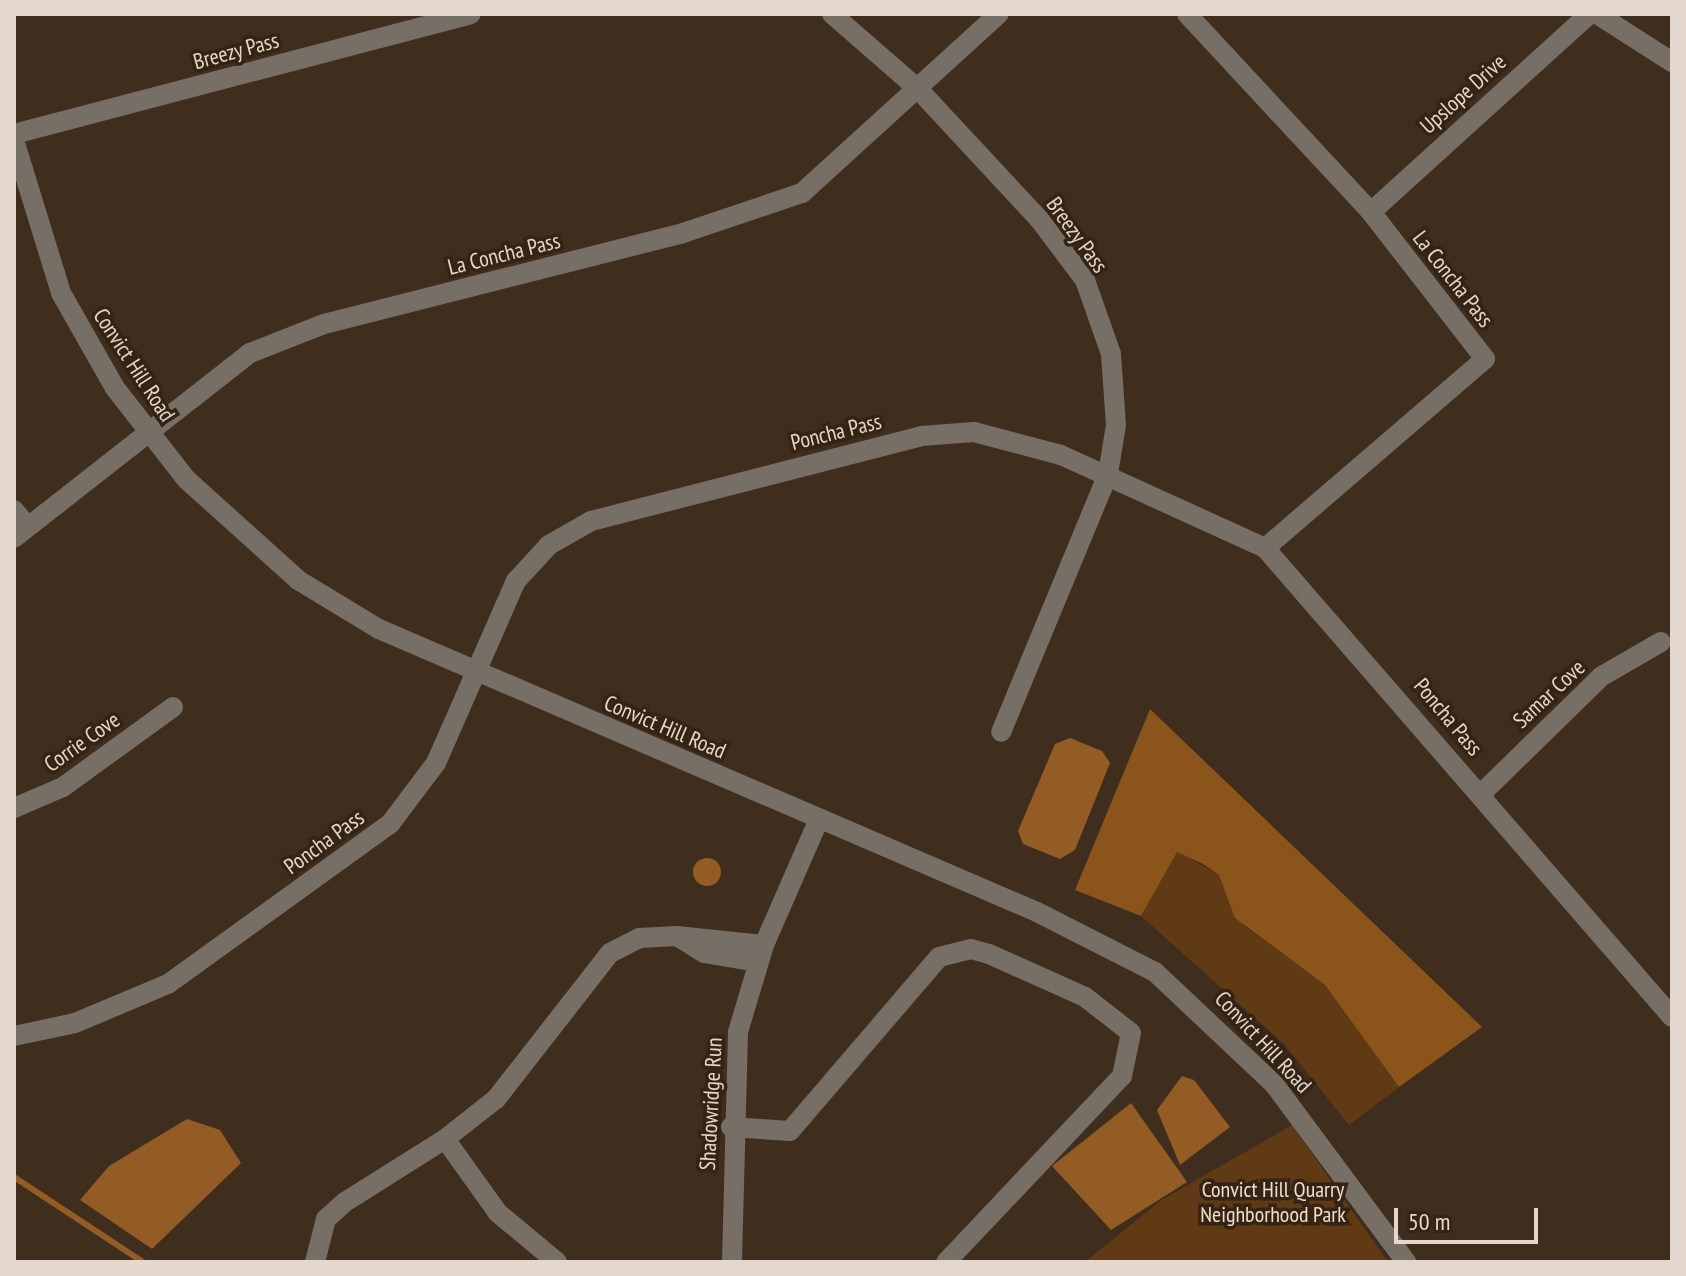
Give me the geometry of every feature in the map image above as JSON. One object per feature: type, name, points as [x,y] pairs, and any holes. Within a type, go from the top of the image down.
[{"type":"street","name":"Breezy Pass","points":[[14,137],[470,14]]},
{"type":"street","name":"Breezy Pass","points":[[832,14],[919,90],[1085,280],[1111,354],[1116,425],[1108,474],[1001,732]]},
{"type":"street","name":"La Concha Pass","points":[[18,524],[222,369],[297,334],[774,207],[802,193],[919,90],[999,14]]},
{"type":"street","name":"La Concha Pass","points":[[1187,14],[1371,212],[1485,359],[1265,548]]},
{"type":"street","name":"Upslope Drive","points":[[1371,212],[1589,14]]},
{"type":"street","points":[[1597,14],[1672,62]]},
{"type":"street","name":"Convict Hill Road","points":[[14,137],[61,293],[145,429],[186,479],[298,580],[379,629],[819,819],[1155,972],[1274,1084],[1406,1262]]},
{"type":"street","name":"Poncha Pass","points":[[14,1036],[101,1014],[168,984],[390,824],[427,780],[516,581],[549,545],[591,521],[921,436],[974,432],[1026,443],[1108,474],[1265,548],[1672,1017]]},
{"type":"street","name":"Samar Cove","points":[[1481,794],[1602,676],[1661,642]]},
{"type":"street","name":"Corrie Cove","points":[[14,808],[63,787],[173,707]]},
{"type":"street","name":"Shadowridge Run","points":[[732,1262],[731,1127],[738,1032],[760,953],[819,819]]},
{"type":"street","points":[[315,1262],[326,1219],[345,1202],[445,1139],[505,1089],[610,953],[639,938],[677,936],[760,953]]},
{"type":"street","points":[[731,1127],[790,1131],[939,957],[980,952],[1085,997],[1131,1033],[1122,1076],[946,1262]]},
{"type":"street","points":[[445,1139],[498,1213],[557,1262]]},
{"type":"green space","points":[[1177,851],[1219,875],[1246,927],[1325,985],[1399,1087],[1349,1125],[1284,1044],[1141,916]]},
{"type":"green space","name":"Convict Hill Quarry Neighborhood Park","points":[[1292,1125],[1388,1262],[1085,1262],[1160,1201]]},
{"type":"shaded area","points":[[1150,709],[1482,1027],[1399,1087],[1325,985],[1235,918],[1219,875],[1203,864],[1177,852],[1141,916],[1075,890]]},
{"type":"shaded area","points":[[1070,738],[1102,751],[1110,763],[1075,850],[1060,859],[1023,844],[1018,831],[1055,744]]},
{"type":"shaded area","points":[[707,858],[717,862],[721,872],[717,882],[707,886],[697,882],[693,872],[697,862]]},
{"type":"shaded area","points":[[1182,1076],[1194,1080],[1230,1127],[1180,1165],[1157,1110]]},
{"type":"shaded area","points":[[1131,1103],[1187,1182],[1111,1230],[1052,1166]]},
{"type":"shaded area","points":[[187,1119],[220,1130],[241,1163],[152,1249],[80,1200],[109,1166]]},
{"type":"waterway","points":[[14,1177],[143,1262]]}]
